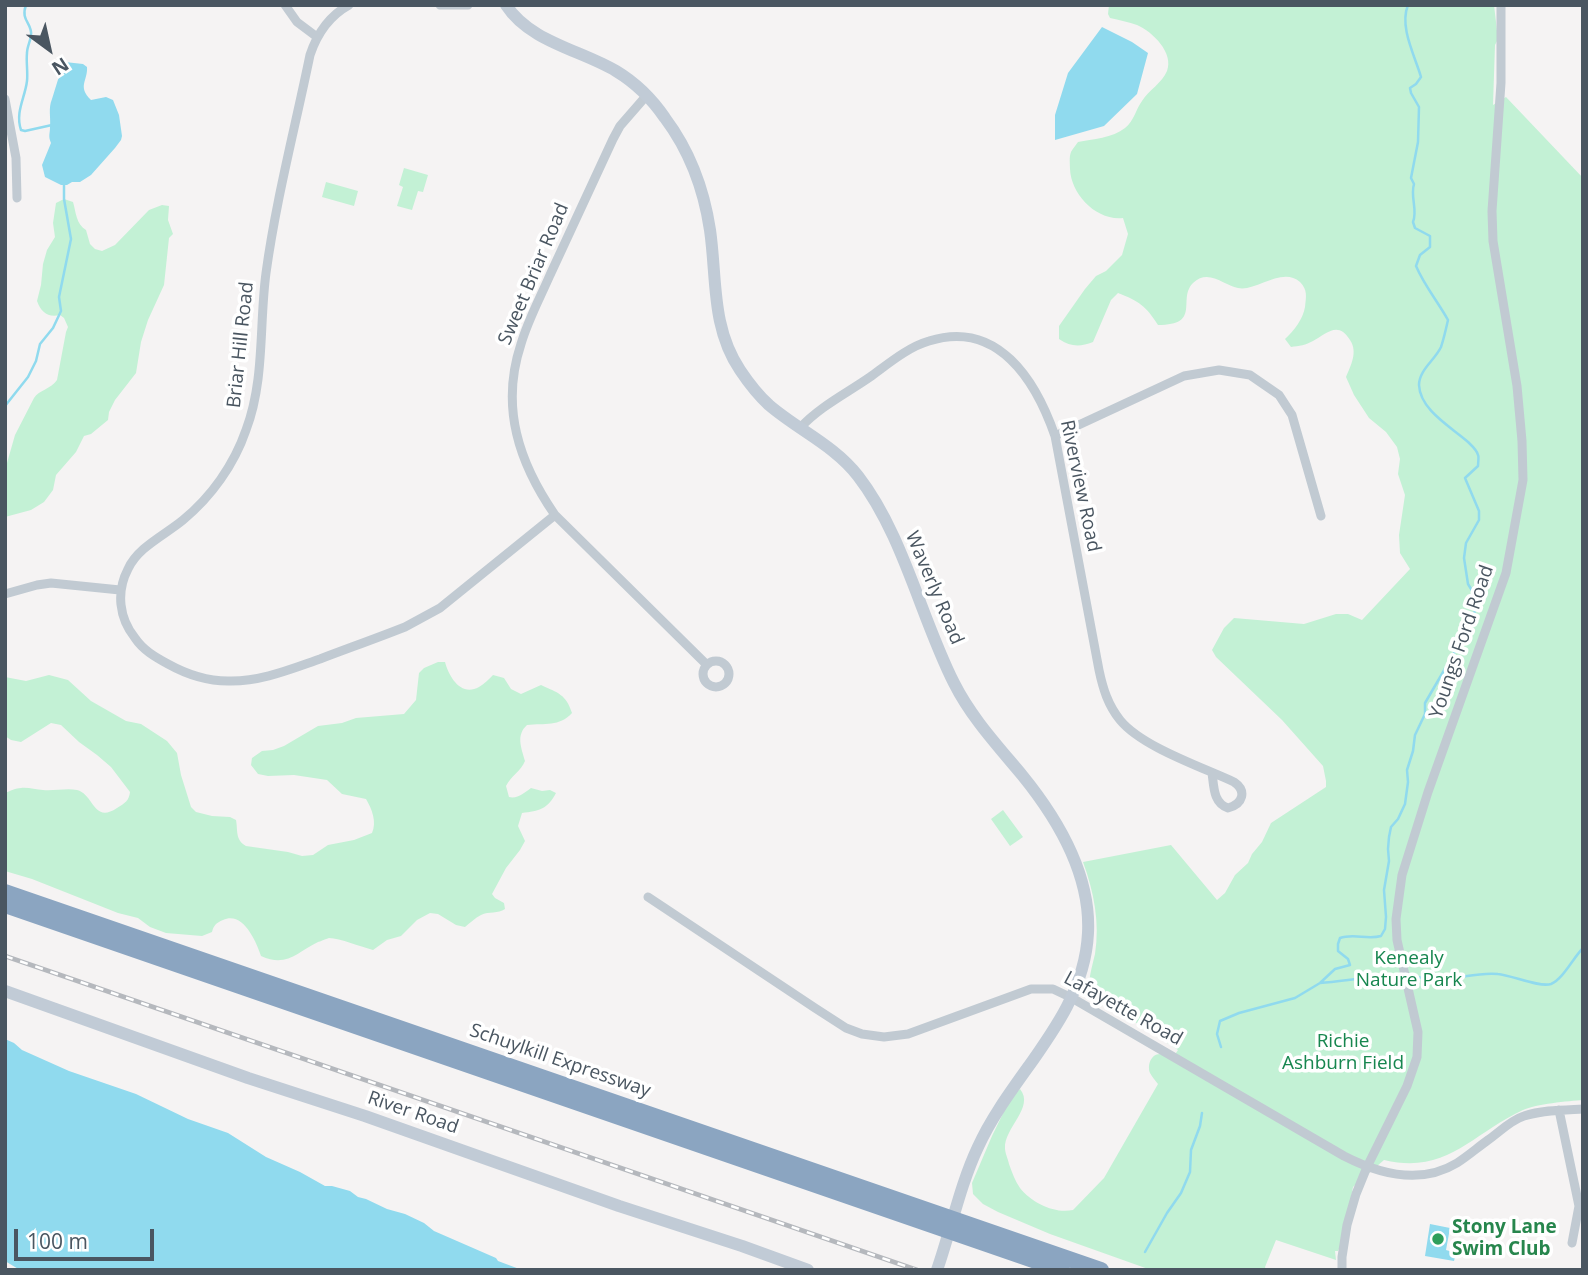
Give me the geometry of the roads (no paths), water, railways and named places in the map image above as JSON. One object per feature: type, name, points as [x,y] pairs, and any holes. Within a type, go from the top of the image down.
[{"type":"highway","name":"Schuylkill Expressway","points":[[5,892],[928,1217]]},
{"type":"highway","name":"Schuylkill Expressway","points":[[5,905],[975,1233],[1101,1270]]},
{"type":"highway","name":"Schuylkill Expressway","points":[[975,1233],[1062,1270]]},
{"type":"street","points":[[285,5],[297,22],[317,37]]},
{"type":"street","name":"Briar Hill Road","points":[[120,590],[128,566],[134,558],[184,519],[215,486],[228,468],[246,431],[259,376],[261,321],[270,247],[310,55],[317,37],[328,21],[349,5]]},
{"type":"street","points":[[440,5],[468,5]]},
{"type":"street","name":"Waverly Road","points":[[506,5],[525,25],[618,72],[647,95],[665,117],[680,141],[702,194],[711,241],[716,304],[725,342],[740,370],[775,410],[841,457],[868,491],[887,524],[949,673],[966,704],[1040,799],[1070,850],[1082,879],[1088,911],[1082,974],[1072,998],[999,1109],[978,1146],[937,1270]]},
{"type":"street","name":"Youngs Ford Road","points":[[1342,1270],[1349,1214],[1367,1167],[1407,1086],[1417,1057],[1418,1032],[1396,931],[1402,875],[1428,792],[1506,573],[1523,480],[1517,386],[1493,241],[1492,211],[1501,83],[1501,5]]},
{"type":"street","name":"Sweet Briar Road","points":[[647,95],[620,126],[613,139],[529,323],[516,362],[513,397],[516,433],[529,472],[555,515],[706,664]]},
{"type":"street","points":[[5,99],[16,158],[17,198]]},
{"type":"street","name":"Riverview Road","points":[[800,428],[815,414],[917,346],[940,338],[954,337],[979,340],[1004,352],[1027,379],[1055,436],[1105,695],[1121,721],[1138,735],[1212,773]]},
{"type":"street","points":[[1055,436],[1184,376],[1219,370],[1250,374],[1279,395],[1292,415],[1321,516]]},
{"type":"street","points":[[5,594],[37,584],[51,583],[120,590],[122,615],[135,639],[148,652],[193,675],[229,682],[252,680],[309,663],[422,619],[450,600],[555,515]]},
{"type":"street","name":"Lafayette Road","points":[[648,897],[846,1028],[862,1034],[884,1037],[908,1034],[1031,989],[1053,989],[1344,1156],[1367,1167],[1400,1175],[1434,1173],[1456,1164],[1522,1116],[1583,1109]]},
{"type":"street","name":"River Road","points":[[5,991],[808,1270]]},
{"type":"street","points":[[1559,1110],[1580,1206],[1572,1243]]},
{"type":"water","points":[[1102,27],[1148,53],[1137,94],[1104,126],[1055,140],[1055,115],[1068,73]]},
{"type":"water","points":[[65,62],[87,67],[84,87],[91,100],[106,97],[113,100],[119,115],[122,136],[91,175],[80,182],[61,185],[45,177],[42,165],[51,143],[51,102]]},
{"type":"water","points":[[5,1039],[22,1050],[69,1071],[136,1094],[188,1119],[228,1133],[266,1157],[325,1186],[350,1191],[358,1197],[405,1214],[434,1231],[522,1270],[20,1270],[5,1261]]},
{"type":"water","name":"Stony Lane Swim Club","points":[[1430,1224],[1450,1228],[1446,1250],[1456,1253],[1454,1261],[1425,1256]]},
{"type":"waterway","points":[[26,5],[25,18],[31,36],[27,51],[27,81],[19,123],[21,130],[25,131],[52,125]]},
{"type":"waterway","points":[[1221,1047],[1217,1034],[1220,1021],[1295,998],[1320,983],[1335,969],[1350,965],[1348,959],[1338,951],[1340,938],[1381,936],[1386,917],[1384,890],[1389,861],[1389,837],[1391,827],[1405,804],[1407,770],[1415,735],[1425,714],[1425,703],[1477,607],[1476,597],[1468,584],[1464,558],[1466,543],[1479,520],[1479,511],[1465,478],[1478,466],[1478,455],[1468,442],[1430,410],[1419,385],[1424,370],[1441,347],[1448,320],[1416,266],[1420,255],[1430,247],[1430,236],[1415,228],[1413,222],[1414,184],[1411,178],[1418,142],[1419,107],[1410,88],[1421,77],[1405,23],[1408,5]]},
{"type":"waterway","points":[[5,406],[28,377],[40,344],[53,328],[61,311],[59,297],[71,239],[64,183]]},
{"type":"waterway","points":[[1320,983],[1387,976],[1444,979],[1491,974],[1546,985],[1560,978],[1583,948]]},
{"type":"waterway","points":[[1145,1252],[1181,1193],[1190,1172],[1191,1150],[1202,1113]]},
{"type":"railway","points":[[5,956],[917,1270]]},
{"type":"place","name":"Stony Lane Swim Club","points":[[1438,1239]]},
{"type":"park label","name":"Kenealy Nature Park","points":[[1409,970]]},
{"type":"park label","name":"Richie Ashburn Field","points":[[1343,1053]]}]
